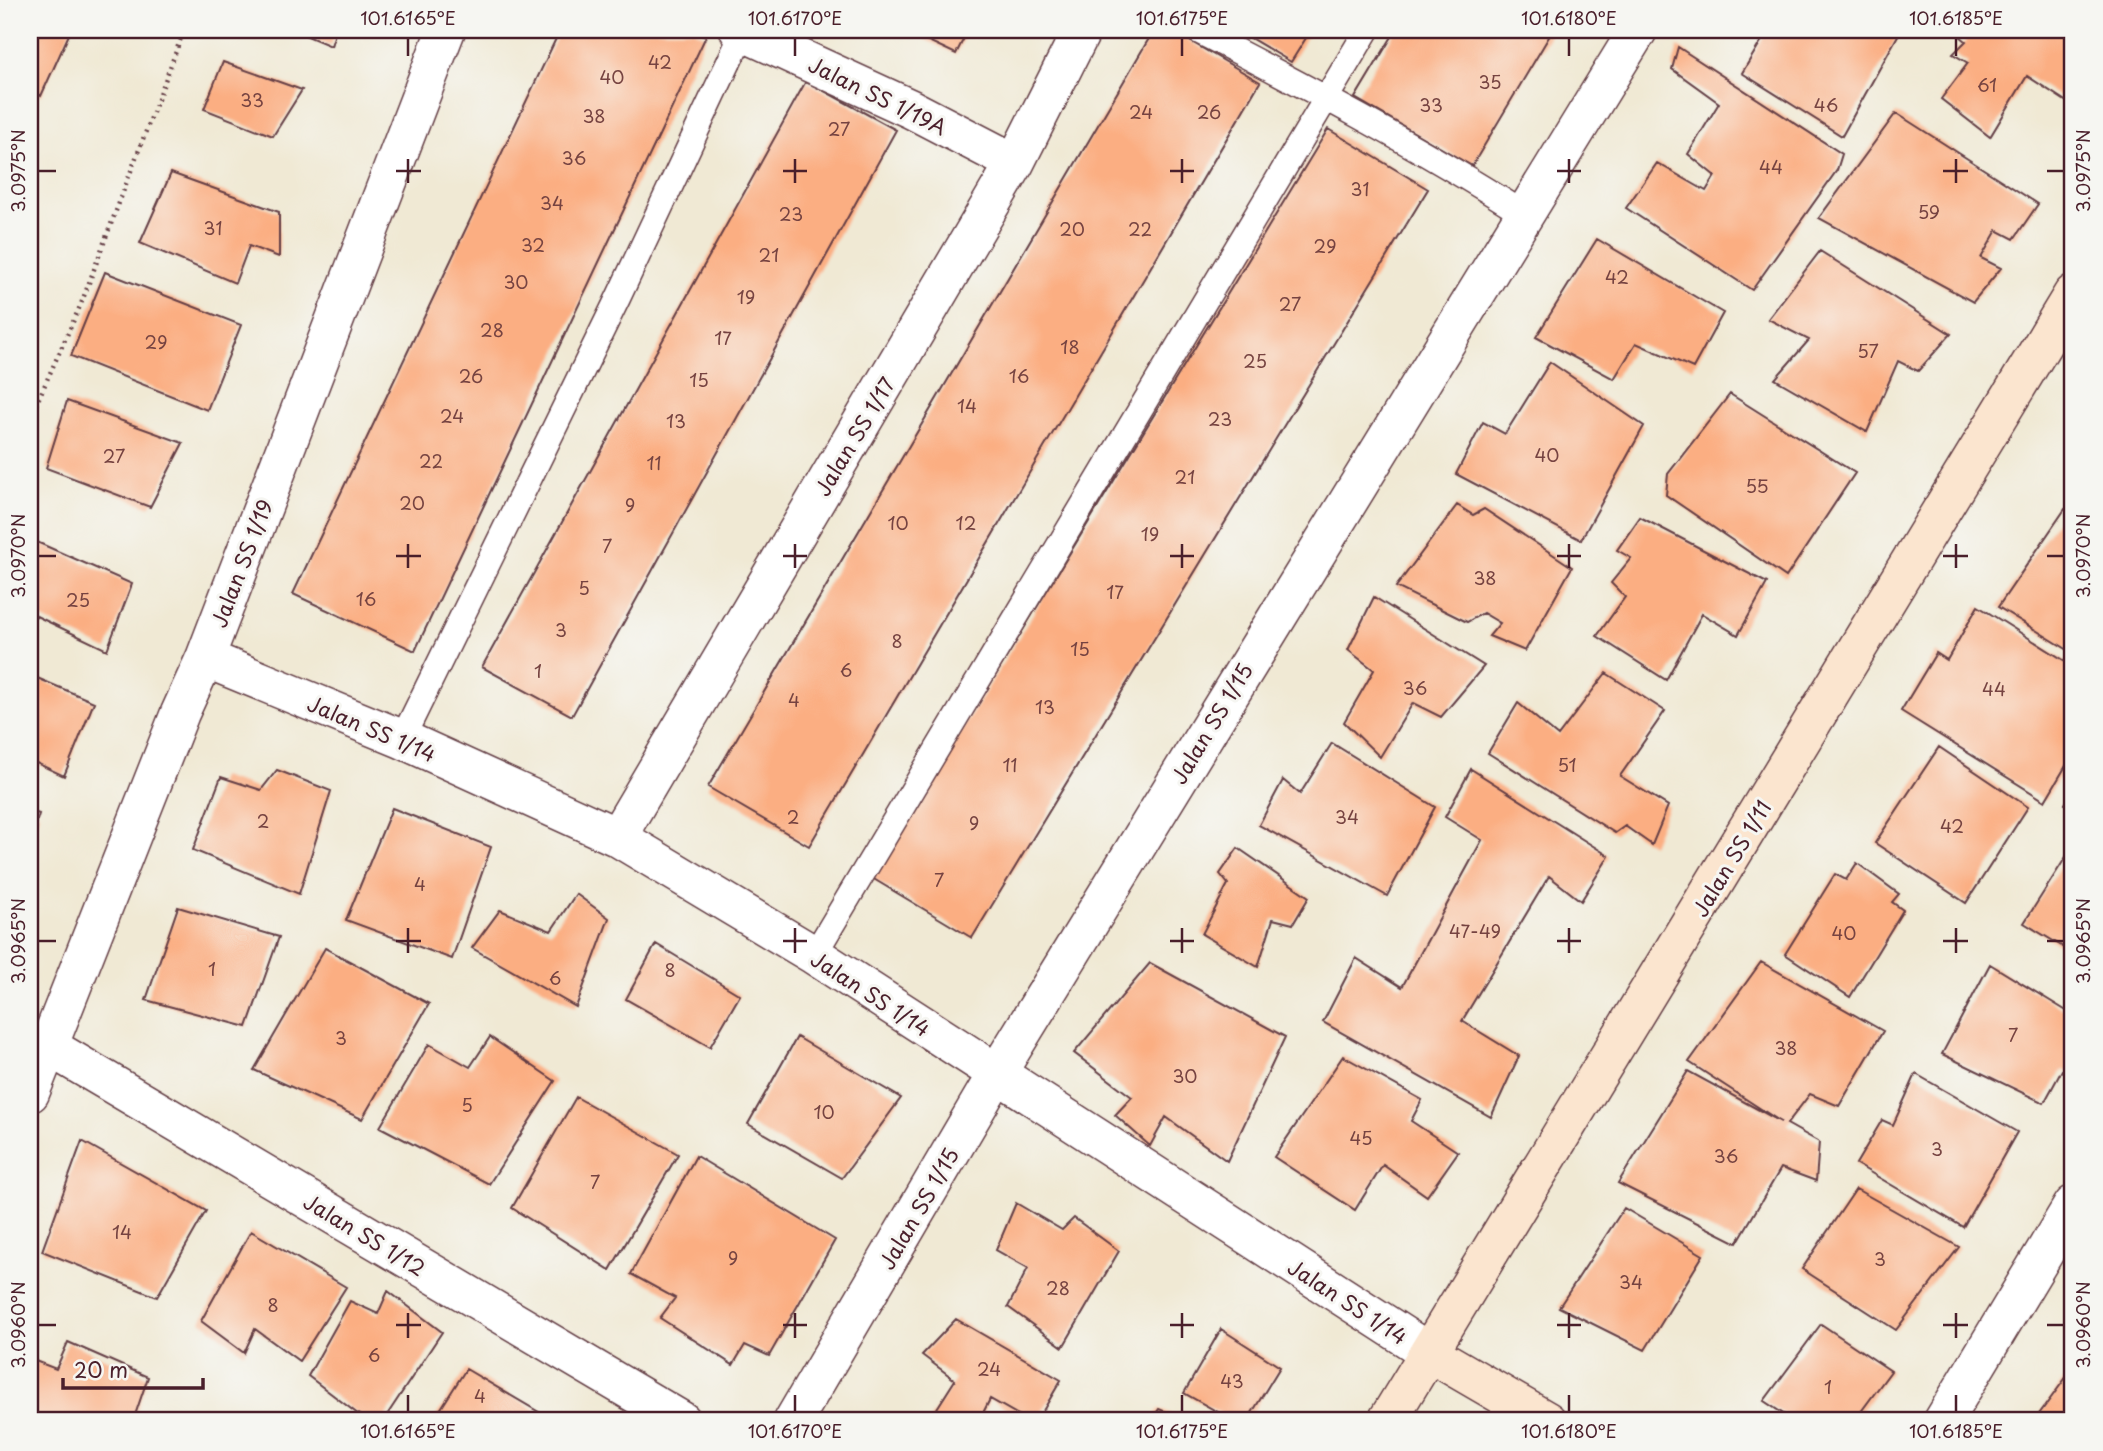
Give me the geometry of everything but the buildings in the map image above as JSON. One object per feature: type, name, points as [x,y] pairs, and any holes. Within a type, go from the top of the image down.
[{"type":"street","name":"Jalan SS 1/19","points":[[30,1093],[180,713],[205,658],[446,30]]},
{"type":"street","name":"Jalan SS 1/17","points":[[617,837],[1015,163],[1082,30]]},
{"type":"street","name":"Jalan SS 1/15","points":[[793,1421],[996,1075],[1523,213],[1638,30]]},
{"type":"street","name":"Jalan SS 1/19A","points":[[741,31],[911,109],[1015,163]]},
{"type":"street","name":"Jalan SS 1/11","points":[[1387,1421],[2073,294]]},
{"type":"street","name":"Jalan SS 1/14","points":[[205,658],[402,739],[617,837],[814,955],[1430,1353]]},
{"type":"street","name":"Jalan SS 1/12","points":[[48,1046],[682,1421]]},
{"type":"street","points":[[1943,1421],[2073,1205]]},
{"type":"street","points":[[1430,1353],[1547,1421]]},
{"type":"lane","points":[[1196,30],[1324,96],[1468,178],[1523,213]]},
{"type":"lane","points":[[814,955],[1324,96],[1367,30]]},
{"type":"lane","points":[[402,739],[618,298],[741,31]]},
{"type":"path","points":[[30,418],[81,304],[184,30]]}]
